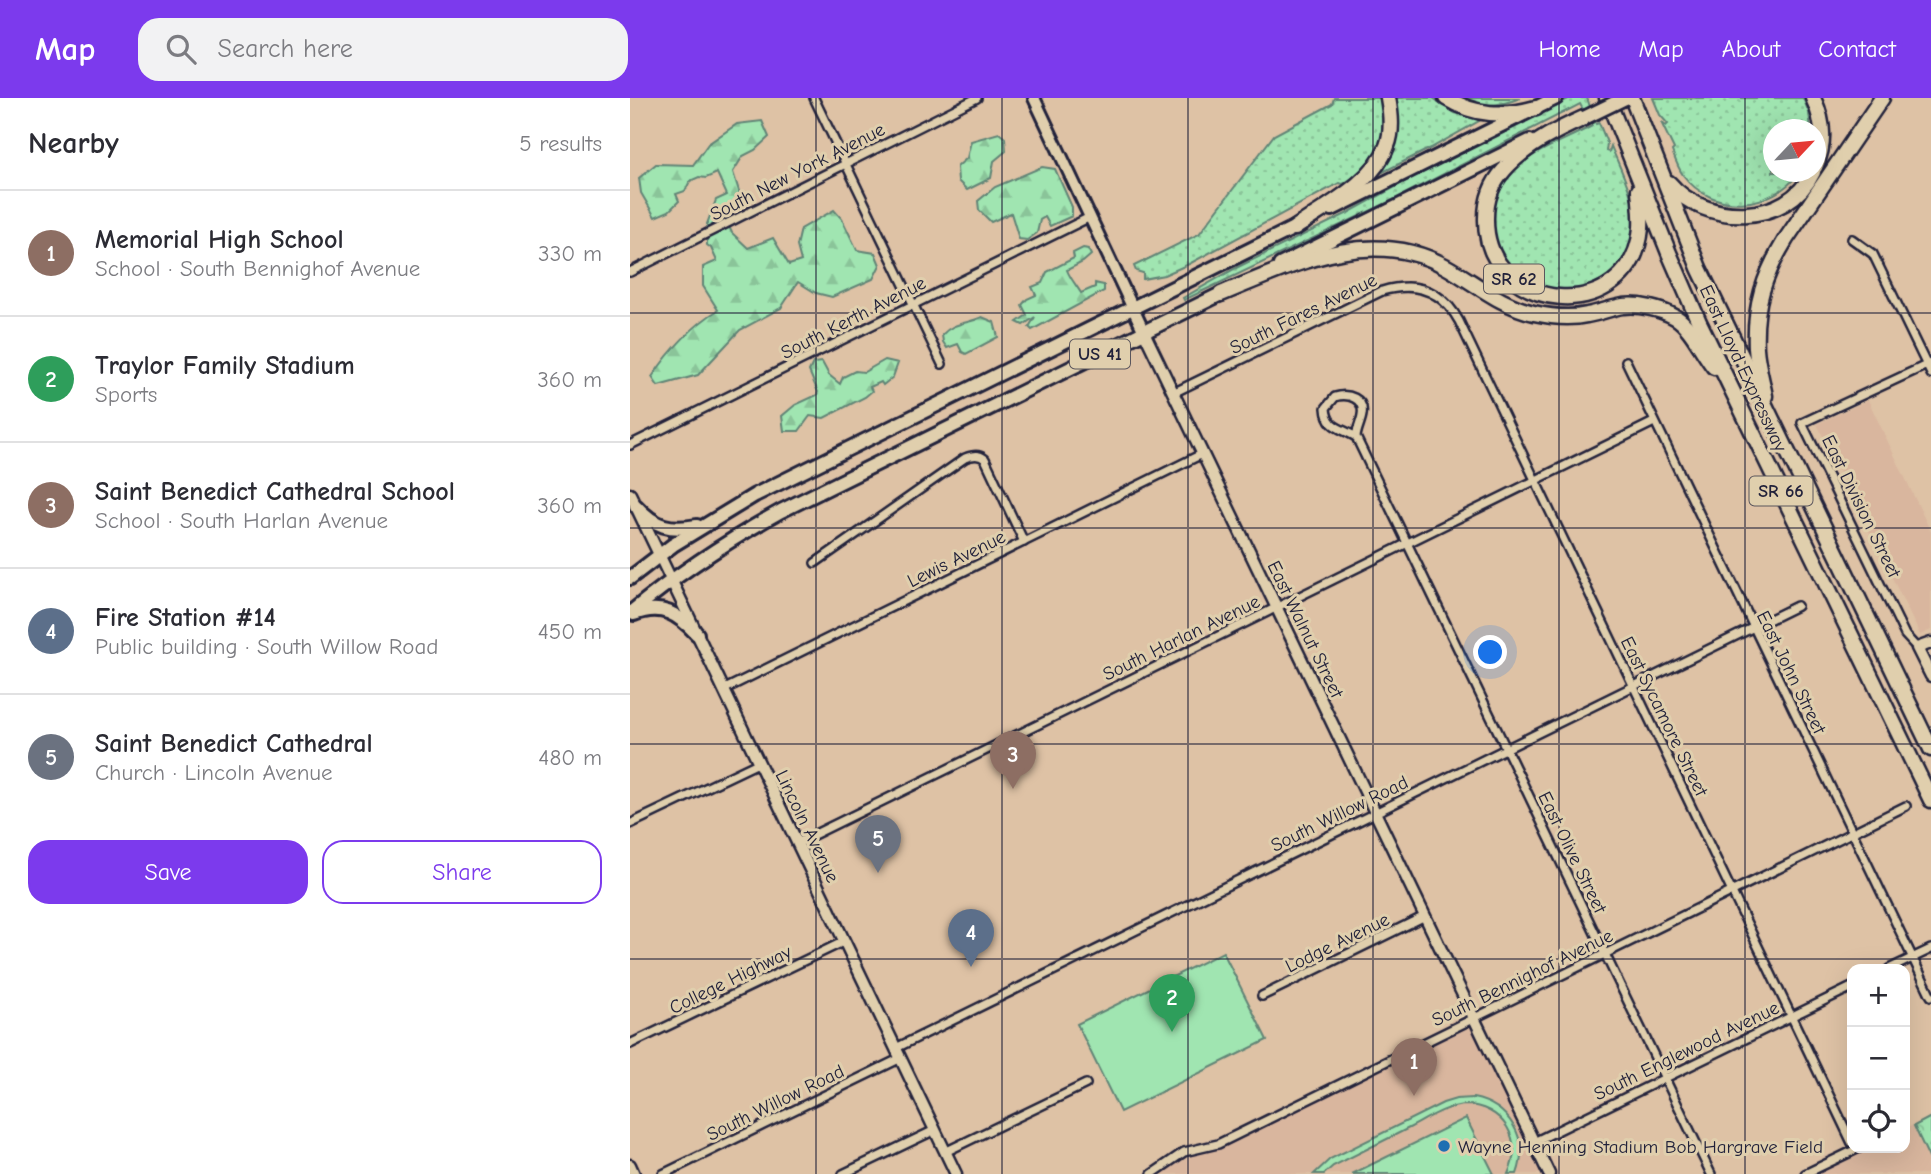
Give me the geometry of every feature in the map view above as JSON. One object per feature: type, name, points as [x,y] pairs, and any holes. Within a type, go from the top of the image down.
[{"type":"highway","points":[[1294,228],[1354,186],[1381,160],[1391,127],[1388,98]]},
{"type":"highway","points":[[1446,98],[1468,109],[1493,114],[1519,113],[1536,108]]},
{"type":"highway","name":"US 41","points":[[630,578],[704,525],[783,480],[1556,98]]},
{"type":"highway","name":"East Lloyd Expressway","points":[[1607,98],[1679,276],[1730,387],[1931,800]]},
{"type":"highway","name":"US 41","points":[[630,614],[671,580],[714,550],[781,511],[1530,142],[1625,98]]},
{"type":"highway","name":"East Lloyd Expressway","points":[[1632,98],[1699,268],[1931,749]]},
{"type":"highway","points":[[1813,98],[1820,119]]},
{"type":"highway","name":"SR 66","points":[[1767,411],[1756,350],[1756,315],[1764,280],[1786,239],[1882,98]]},
{"type":"highway","name":"SR 62","points":[[1584,118],[1553,132],[1525,151],[1503,171],[1492,187],[1487,203],[1487,235],[1494,254],[1509,275],[1535,292],[1563,298],[1593,293],[1614,281],[1628,266],[1638,240],[1641,227],[1639,178]]},
{"type":"highway","points":[[1659,167],[1670,184],[1690,202],[1714,212],[1741,215],[1780,205],[1791,198],[1806,182]]},
{"type":"highway","points":[[1221,294],[1285,267],[1334,252],[1373,248],[1398,250],[1444,265],[1504,302],[1530,312],[1574,317],[1625,306],[1647,307],[1675,317],[1686,326],[1704,355],[1730,387]]},
{"type":"highway","points":[[636,506],[650,520],[670,528],[684,529],[704,525]]},
{"type":"highway","points":[[630,614],[653,609],[669,611],[697,634]]},
{"type":"highway","points":[[1902,690],[1931,728]]},
{"type":"main road","name":"East Walnut Street","points":[[1034,98],[1143,332]]},
{"type":"street","points":[[814,98],[942,364]]},
{"type":"street","name":"South New York Avenue","points":[[630,272],[978,98]]},
{"type":"street","name":"South Kerth Avenue","points":[[630,445],[1090,217]]},
{"type":"street","points":[[1852,239],[1873,254],[1929,364],[1931,374]]},
{"type":"street","name":"South Fares Avenue","points":[[1173,393],[1382,291],[1399,287],[1418,288],[1436,295],[1448,304]]},
{"type":"street","name":"East Sycamore Street","points":[[1448,304],[1460,321],[1847,1130]]},
{"type":"street","name":"East Walnut Street","points":[[1143,332],[1549,1174]]},
{"type":"street","name":"East John Street","points":[[1626,361],[1931,996]]},
{"type":"street","name":"East Division Street","points":[[1929,364],[1802,423],[1906,635],[1917,648],[1931,676]]},
{"type":"street","points":[[1350,395],[1360,402],[1363,414],[1356,437],[1336,428],[1327,418],[1326,408],[1335,397],[1350,395]]},
{"type":"street","name":"South Harlan Avenue","points":[[797,843],[1654,422]]},
{"type":"street","name":"East Olive Street","points":[[1356,437],[1711,1174]]},
{"type":"street","name":"Lewis Avenue","points":[[723,690],[1202,454]]},
{"type":"street","points":[[816,563],[965,458],[978,455],[985,459],[1024,542]]},
{"type":"street","name":"Lincoln Avenue","points":[[630,494],[956,1174]]},
{"type":"street","name":"South Willow Road","points":[[663,1174],[1376,813],[1797,606]]},
{"type":"street","points":[[1917,648],[1931,643]]},
{"type":"street","points":[[630,824],[758,762]]},
{"type":"street","name":"South Bennighof Avenue","points":[[1152,1174],[1184,1152],[1218,1144],[1906,806]]},
{"type":"street","name":"Lodge Avenue","points":[[1262,996],[1425,916]]},
{"type":"street","name":"College Highway","points":[[630,1044],[845,941]]},
{"type":"street","points":[[1899,964],[1931,949]]},
{"type":"street","name":"South Englewood Avenue","points":[[1534,1142],[1847,990]]},
{"type":"street","points":[[945,1152],[1086,1084]]},
{"type":"street","points":[[843,1174],[935,1130]]},
{"type":"street","points":[[1805,1174],[1847,1151]]},
{"type":"street","points":[[630,1165],[634,1174]]},
{"type":"shaded area","points":[[1868,400],[1931,532],[1931,630],[1920,635],[1817,424]]},
{"type":"shaded area","points":[[1474,1018],[1549,1174],[1156,1174]]},
{"type":"shaded area","points":[[1931,1116],[1931,1174],[1811,1174],[1855,1153],[1910,1153],[1910,1126]]},
{"type":"green space","points":[[1334,98],[1380,98],[1382,138],[1373,158],[1365,167],[1343,184],[1339,183],[1189,264],[1164,275],[1143,279],[1143,273],[1136,271],[1134,266],[1199,234],[1274,135],[1332,104]]},
{"type":"green space","points":[[1394,98],[1433,98],[1455,113],[1478,118],[1479,121],[1383,172],[1396,136]]},
{"type":"green space","points":[[1458,98],[1520,98],[1489,105]]},
{"type":"green space","points":[[1570,98],[1587,98],[1596,124],[1599,123],[1607,143],[1606,151],[1609,152],[1611,146],[1634,211],[1632,239],[1622,261],[1605,277],[1584,287],[1560,290],[1537,285],[1515,272],[1498,249],[1495,239],[1493,214],[1495,199],[1501,186],[1509,174],[1526,160],[1592,126],[1580,104],[1395,199],[1184,300],[1183,298],[1236,268]]},
{"type":"green space","points":[[1653,98],[1803,98],[1810,119],[1763,119],[1763,182],[1791,182],[1774,194],[1742,203],[1710,197],[1695,188],[1681,172],[1661,122],[1666,126],[1668,124],[1660,115]]},
{"type":"green space","points":[[762,121],[769,137],[755,150],[743,156],[733,172],[743,204],[725,218],[732,233],[748,248],[773,238],[789,265],[801,261],[797,246],[801,229],[834,210],[842,219],[857,250],[875,253],[880,265],[873,279],[832,297],[816,293],[798,282],[781,308],[740,330],[698,375],[658,386],[652,377],[666,358],[690,332],[718,310],[703,286],[703,267],[717,261],[707,245],[707,224],[716,200],[727,195],[717,173],[706,178],[699,177],[690,181],[685,191],[676,194],[679,201],[669,211],[655,217],[641,193],[639,178],[656,164],[693,165],[708,144],[737,124]]},
{"type":"green space","points":[[999,133],[1005,138],[1006,151],[994,161],[991,178],[967,190],[958,181],[957,167],[967,158],[971,141]]},
{"type":"green space","points":[[1042,167],[1055,169],[1072,207],[1072,216],[1050,226],[1045,217],[1040,220],[1037,233],[1027,240],[1019,239],[1011,213],[991,222],[979,210],[978,201],[995,187]]},
{"type":"green space","points":[[1083,248],[1088,249],[1091,255],[1067,270],[1068,273],[1081,293],[1095,287],[1095,283],[1104,285],[1104,291],[1032,330],[1029,327],[1035,317],[1023,325],[1017,322],[1027,315],[1022,305],[1036,295],[1032,287],[1042,283],[1047,272],[1074,258],[1073,253]]},
{"type":"green space","points":[[982,317],[994,322],[998,337],[966,354],[958,344],[947,348],[942,335],[946,331]]},
{"type":"green space","points":[[885,360],[898,363],[893,377],[883,385],[881,382],[870,387],[872,391],[865,397],[824,418],[810,416],[799,431],[784,431],[782,416],[795,405],[817,395],[809,371],[813,363],[822,362],[829,375],[840,384],[843,377],[855,371],[864,372]]},
{"type":"green space","points":[[1223,952],[1267,1040],[1120,1112],[1077,1024]]},
{"type":"green space","points":[[1473,1098],[1497,1108],[1513,1126],[1521,1148],[1517,1174],[1508,1174],[1514,1151],[1507,1127],[1489,1111],[1466,1105],[1437,1113],[1333,1166],[1324,1174],[1314,1174],[1330,1159],[1443,1103]]},
{"type":"green space","points":[[1931,1117],[1931,1162],[1914,1126]]},
{"type":"green space","name":"Wayne Henning Stadium Bob Hargrave Field","points":[[1466,1118],[1494,1174],[1352,1174]]},
{"type":"place","name":"Saint Benedict Cathedral School","points":[[1013,789]]},
{"type":"place","name":"Saint Benedict Cathedral","points":[[878,873]]},
{"type":"place","name":"Fire Station #14","points":[[971,967]]},
{"type":"place","name":"Traylor Family Stadium","points":[[1172,1032]]},
{"type":"place","name":"Memorial High School","points":[[1414,1096]]},
{"type":"place","name":"Wayne Henning Stadium Bob Hargrave Field","points":[[1444,1146]]}]
